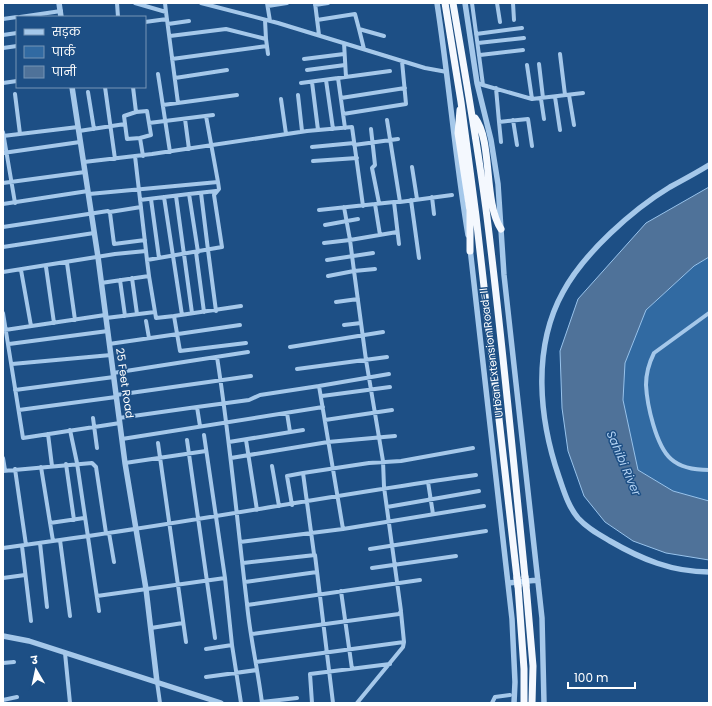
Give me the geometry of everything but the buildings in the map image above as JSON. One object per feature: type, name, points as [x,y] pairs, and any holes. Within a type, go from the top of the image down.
[{"type":"highway","name":"Urban Extension Road-II","points":[[445,3],[461,102],[521,608],[524,703]]},
{"type":"highway","name":"Urban Extension Road-II","points":[[453,3],[487,217],[529,610],[533,666],[532,703]]},
{"type":"highway","points":[[461,102],[458,116],[458,133],[470,211],[470,250]]},
{"type":"highway","points":[[472,115],[477,121],[483,141],[494,212],[501,229]]},
{"type":"street","points":[[32,16],[61,14],[59,3]]},
{"type":"street","points":[[117,3],[118,16]]},
{"type":"street","points":[[135,3],[166,12]]},
{"type":"street","points":[[165,3],[178,103]]},
{"type":"street","points":[[201,3],[319,35],[402,61],[447,72]]},
{"type":"street","points":[[221,3],[222,9]]},
{"type":"street","points":[[268,54],[266,39],[267,4],[287,3]]},
{"type":"street","points":[[437,3],[447,72],[459,178],[470,250],[512,619],[514,703]]},
{"type":"street","points":[[465,3],[498,184],[505,283],[542,618],[544,703]]},
{"type":"street","points":[[472,3],[480,55],[480,84]]},
{"type":"street","points":[[497,3],[500,22]]},
{"type":"street","points":[[513,3],[514,20]]},
{"type":"street","points":[[319,35],[315,4],[328,4]]},
{"type":"street","points":[[317,20],[355,14],[364,49]]},
{"type":"street","points":[[3,19],[16,17]]},
{"type":"street","points":[[146,22],[189,21]]},
{"type":"street","points":[[476,34],[522,28]]},
{"type":"street","points":[[170,36],[226,29],[266,39]]},
{"type":"street","points":[[360,29],[384,36]]},
{"type":"street","points":[[3,35],[16,33]]},
{"type":"street","points":[[478,43],[524,38]]},
{"type":"street","points":[[344,43],[346,77]]},
{"type":"street","points":[[3,48],[16,46]]},
{"type":"street","points":[[172,59],[267,46]]},
{"type":"street","points":[[480,55],[522,50]]},
{"type":"street","points":[[304,59],[344,54]]},
{"type":"street","points":[[560,54],[574,125]]},
{"type":"street","points":[[343,114],[406,104],[402,61]]},
{"type":"street","points":[[539,64],[544,119]]},
{"type":"street","points":[[307,70],[345,65]]},
{"type":"street","points":[[527,65],[532,99]]},
{"type":"street","points":[[175,78],[227,70]]},
{"type":"street","points":[[301,83],[390,71]]},
{"type":"street","points":[[158,74],[170,152]]},
{"type":"street","points":[[338,78],[345,128]]},
{"type":"street","points":[[326,80],[333,129]]},
{"type":"street","points":[[3,83],[16,81]]},
{"type":"street","points":[[312,82],[318,130]]},
{"type":"street","points":[[480,84],[532,99],[583,93]]},
{"type":"street","name":"25 Feet Road","points":[[72,88],[92,214],[125,463],[146,590],[157,682]]},
{"type":"street","points":[[105,88],[115,159]]},
{"type":"street","points":[[133,88],[136,112]]},
{"type":"street","points":[[341,98],[405,88]]},
{"type":"street","points":[[496,88],[501,142]]},
{"type":"street","points":[[88,92],[94,129]]},
{"type":"street","points":[[16,94],[20,134]]},
{"type":"street","points":[[162,105],[237,95]]},
{"type":"street","points":[[298,95],[302,131]]},
{"type":"street","points":[[555,96],[560,130]]},
{"type":"street","points":[[281,98],[286,134]]},
{"type":"street","points":[[147,111],[149,124],[151,136],[127,138],[124,115],[147,111]]},
{"type":"street","points":[[149,124],[213,115]]},
{"type":"street","points":[[147,260],[221,248],[222,246],[214,195],[219,189],[206,116]]},
{"type":"street","points":[[185,119],[189,149]]},
{"type":"street","points":[[387,120],[400,202]]},
{"type":"street","points":[[514,120],[516,145]]},
{"type":"street","points":[[499,122],[529,120],[532,146]]},
{"type":"street","points":[[3,136],[78,129],[94,129],[125,124]]},
{"type":"street","points":[[84,162],[143,156],[302,131],[352,127],[363,206]]},
{"type":"street","points":[[371,129],[375,165],[372,168],[380,235]]},
{"type":"street","points":[[3,132],[5,153],[15,203]]},
{"type":"street","points":[[140,138],[143,156]]},
{"type":"street","points":[[312,147],[398,139]]},
{"type":"street","points":[[5,153],[80,142]]},
{"type":"street","points":[[135,156],[149,276],[157,319],[241,306]]},
{"type":"street","points":[[313,161],[357,158]]},
{"type":"street","points":[[709,165],[668,188],[609,234],[574,274],[552,315],[546,336],[543,391],[546,428],[553,458],[568,502],[579,518],[594,531],[644,559],[679,570],[709,572]]},
{"type":"street","points":[[412,167],[417,199]]},
{"type":"street","points":[[3,183],[85,172]]},
{"type":"street","points":[[3,204],[88,193],[139,190],[218,182]]},
{"type":"street","points":[[140,200],[216,191]]},
{"type":"street","points":[[201,193],[216,311]]},
{"type":"street","points":[[190,194],[204,312]]},
{"type":"street","points":[[319,210],[452,195]]},
{"type":"street","points":[[176,196],[192,314]]},
{"type":"street","points":[[164,197],[182,315]]},
{"type":"street","points":[[432,197],[434,214]]},
{"type":"street","points":[[151,199],[159,258]]},
{"type":"street","points":[[411,200],[419,258]]},
{"type":"street","points":[[394,202],[399,244]]},
{"type":"street","points":[[3,226],[141,207]]},
{"type":"street","points":[[344,208],[350,240],[368,378],[383,461],[384,487],[404,642],[401,649],[390,664],[357,703]]},
{"type":"street","points":[[110,212],[114,244],[145,240]]},
{"type":"street","points":[[325,225],[358,219]]},
{"type":"street","points":[[324,243],[397,232]]},
{"type":"street","points":[[3,247],[94,233]]},
{"type":"street","points":[[3,272],[46,267],[98,257],[146,251]]},
{"type":"street","points":[[327,260],[373,253]]},
{"type":"street","points":[[67,263],[75,320]]},
{"type":"street","points":[[46,267],[54,323]]},
{"type":"street","points":[[328,276],[375,269]]},
{"type":"street","points":[[21,270],[31,326]]},
{"type":"street","points":[[101,283],[149,276]]},
{"type":"street","points":[[132,278],[137,314]]},
{"type":"street","points":[[120,280],[125,316]]},
{"type":"street","points":[[336,302],[358,299]]},
{"type":"street","points":[[5,334],[31,326],[155,312]]},
{"type":"street","points":[[3,313],[5,334],[12,364],[23,438],[94,427],[197,407],[249,400],[260,395],[389,374]]},
{"type":"street","points":[[709,313],[654,353],[650,362],[646,384],[659,442],[666,454],[681,465],[709,470]]},
{"type":"street","points":[[174,316],[177,335],[182,351],[246,343]]},
{"type":"street","points":[[146,321],[149,338]]},
{"type":"street","points":[[344,325],[361,323]]},
{"type":"street","points":[[109,344],[240,325]]},
{"type":"street","points":[[8,344],[108,331]]},
{"type":"street","points":[[290,346],[383,332]]},
{"type":"street","points":[[16,390],[248,352]]},
{"type":"street","points":[[12,364],[111,355]]},
{"type":"street","points":[[216,357],[229,442],[247,605],[262,703],[297,698]]},
{"type":"street","points":[[297,369],[388,357]]},
{"type":"street","points":[[19,410],[251,376]]},
{"type":"street","points":[[319,386],[322,396],[328,442],[343,529]]},
{"type":"street","points":[[322,396],[390,387]]},
{"type":"street","points":[[197,407],[200,426]]},
{"type":"street","points":[[122,439],[323,407]]},
{"type":"street","points":[[325,420],[392,410]]},
{"type":"street","points":[[287,413],[290,432]]},
{"type":"street","points":[[93,418],[97,448]]},
{"type":"street","points":[[70,430],[77,463],[99,611]]},
{"type":"street","points":[[229,442],[303,430]]},
{"type":"street","points":[[48,434],[52,466]]},
{"type":"street","points":[[204,435],[225,578],[232,645],[241,703]]},
{"type":"street","points":[[231,458],[328,442],[395,436]]},
{"type":"street","points":[[187,440],[215,638]]},
{"type":"street","points":[[246,440],[257,510]]},
{"type":"street","points":[[158,443],[171,524],[186,642]]},
{"type":"street","points":[[292,505],[287,476],[332,467],[383,461],[401,461],[472,448]]},
{"type":"street","points":[[125,463],[206,451]]},
{"type":"street","points":[[3,458],[4,471],[66,464],[92,463],[96,467],[114,562]]},
{"type":"street","points":[[66,464],[74,520]]},
{"type":"street","points":[[272,466],[279,506]]},
{"type":"street","points":[[41,467],[53,541]]},
{"type":"street","points":[[15,470],[24,545],[24,575],[31,621]]},
{"type":"street","points":[[303,473],[328,653],[333,703]]},
{"type":"street","points":[[3,548],[292,505],[384,487],[476,475]]},
{"type":"street","points":[[428,482],[432,514]]},
{"type":"street","points":[[387,507],[479,491]]},
{"type":"street","points":[[240,542],[343,529],[484,506]]},
{"type":"street","points":[[50,523],[84,518]]},
{"type":"street","points":[[370,549],[486,531]]},
{"type":"street","points":[[60,540],[70,616]]},
{"type":"street","points":[[40,543],[47,607]]},
{"type":"street","points":[[242,563],[314,554]]},
{"type":"street","points":[[372,568],[456,556]]},
{"type":"street","points":[[245,582],[317,572]]},
{"type":"street","points":[[3,578],[24,575]]},
{"type":"street","points":[[97,596],[225,578]]},
{"type":"street","points":[[247,605],[420,580]]},
{"type":"street","points":[[508,583],[538,580]]},
{"type":"street","points":[[341,592],[352,669]]},
{"type":"street","points":[[252,634],[401,612]]},
{"type":"street","points":[[151,628],[183,623]]},
{"type":"street","points":[[3,636],[65,653],[221,703]]},
{"type":"street","points":[[256,662],[404,642]]},
{"type":"street","points":[[206,649],[232,645]]},
{"type":"street","points":[[65,653],[70,703]]},
{"type":"street","points":[[3,663],[14,662]]},
{"type":"street","points":[[312,703],[309,675],[390,664]]},
{"type":"street","points":[[206,677],[257,670]]},
{"type":"street","points":[[157,682],[160,703]]},
{"type":"street","points":[[492,703],[494,697],[510,695]]},
{"type":"street","points":[[3,700],[17,697]]},
{"type":"green space","points":[[709,257],[709,501],[673,491],[638,470],[623,400],[625,363],[646,310],[694,266]]},
{"type":"water","name":"Sahibi River","points":[[709,187],[709,257],[694,266],[646,310],[625,363],[623,400],[638,470],[673,491],[709,501],[709,560],[666,553],[633,541],[605,522],[584,496],[568,451],[562,408],[560,351],[578,299],[646,223]]}]
